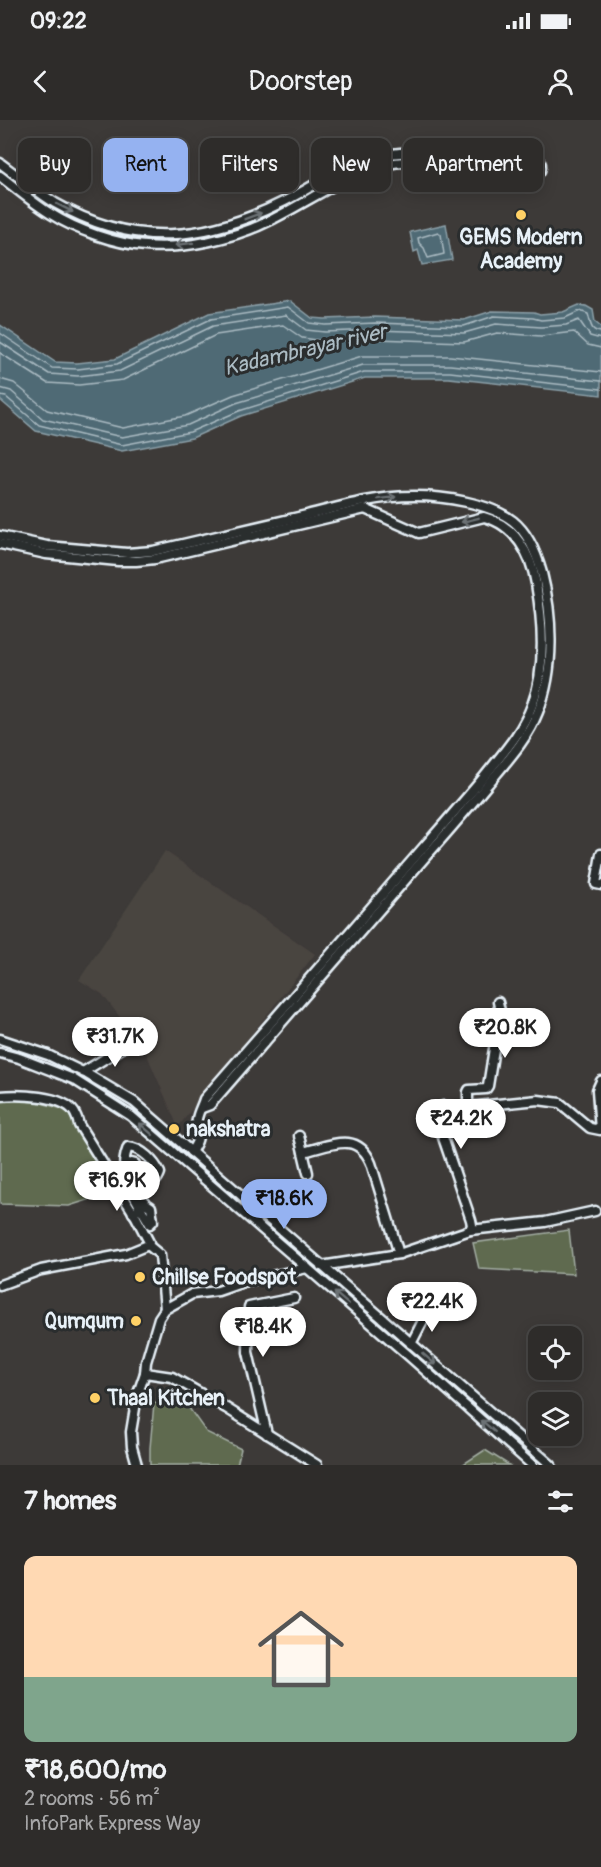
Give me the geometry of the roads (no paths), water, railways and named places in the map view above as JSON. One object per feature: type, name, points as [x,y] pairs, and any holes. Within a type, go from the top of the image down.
[{"type":"street","points":[[0,163],[55,203],[83,217],[119,229],[145,234],[181,235],[205,231],[263,212],[356,163],[384,155],[428,153],[520,165],[400,162],[381,166],[360,173],[266,223],[237,234],[183,245],[145,246],[80,229],[52,215],[0,176]]},
{"type":"street","points":[[205,231],[208,241]]},
{"type":"street","points":[[0,536],[47,546],[135,553],[153,551],[372,500],[402,496],[427,496],[466,502],[503,515],[515,523],[538,559],[547,602],[548,679],[535,719],[524,740],[458,820],[218,1096],[210,1105],[202,1108]]},
{"type":"street","points":[[0,544],[46,554],[136,561],[155,559],[365,509],[418,533],[484,517],[489,518],[510,529],[522,545],[530,562],[539,603],[541,663],[535,697],[523,726],[452,815],[204,1100],[197,1117],[198,1142],[191,1152]]},
{"type":"street","points":[[601,854],[596,884],[601,885]]},
{"type":"street","points":[[468,1107],[469,1090],[486,1089],[488,1086],[500,1011],[498,1002]]},
{"type":"street","points":[[0,1040],[48,1055],[83,1072],[134,1102],[551,1465]]},
{"type":"street","points":[[83,1072],[132,1042]]},
{"type":"street","points":[[0,1053],[73,1079],[131,1116],[532,1465]]},
{"type":"street","points":[[470,1230],[471,1220],[436,1117],[436,1110],[442,1106],[468,1107],[537,1100],[560,1103],[590,1128],[600,1130],[597,1090],[601,1081]]},
{"type":"street","points":[[0,1096],[45,1098],[59,1102],[73,1110],[79,1125],[137,1210],[150,1224],[153,1221],[151,1207],[141,1200],[130,1179],[127,1166],[131,1163],[135,1164],[138,1179],[144,1187],[158,1180],[160,1173],[156,1164],[134,1148],[128,1148],[123,1167],[124,1174],[137,1210],[149,1242],[148,1245]]},
{"type":"street","points":[[299,1136],[308,1173]]},
{"type":"street","points":[[303,1152],[352,1142],[361,1147],[371,1163],[399,1254]]},
{"type":"street","points":[[321,1266],[399,1254],[470,1230],[545,1222],[595,1210]]},
{"type":"street","points":[[148,1245],[160,1255],[165,1309]]},
{"type":"street","points":[[0,1285],[41,1270],[126,1254],[148,1245]]},
{"type":"street","points":[[137,1465],[131,1432],[137,1396],[159,1318],[165,1309],[192,1294],[218,1291],[244,1282],[307,1268]]},
{"type":"street","points":[[267,1434],[248,1352],[249,1307],[294,1298]]},
{"type":"street","points":[[411,1344],[429,1309]]},
{"type":"street","points":[[145,1373],[172,1377],[318,1465]]},
{"type":"water","points":[[446,224],[452,260],[422,265],[418,250],[414,252],[410,232]]},
{"type":"water","name":"Kadambrayar river","points":[[290,301],[312,318],[325,319],[375,317],[464,320],[492,311],[540,314],[563,312],[579,305],[586,306],[593,310],[595,322],[601,327],[601,395],[449,378],[365,378],[241,416],[192,438],[122,451],[36,431],[0,400],[0,325],[55,362],[77,363],[115,359],[209,313]]},
{"type":"place","name":"GEMS Modern Academy","points":[[521,215]]},
{"type":"place","name":"nakshatra","points":[[174,1129]]},
{"type":"place","name":"Chillse Foodspot","points":[[140,1277]]},
{"type":"place","name":"Qumqum","points":[[136,1321]]},
{"type":"place","name":"Thaal Kitchen","points":[[95,1398]]}]
